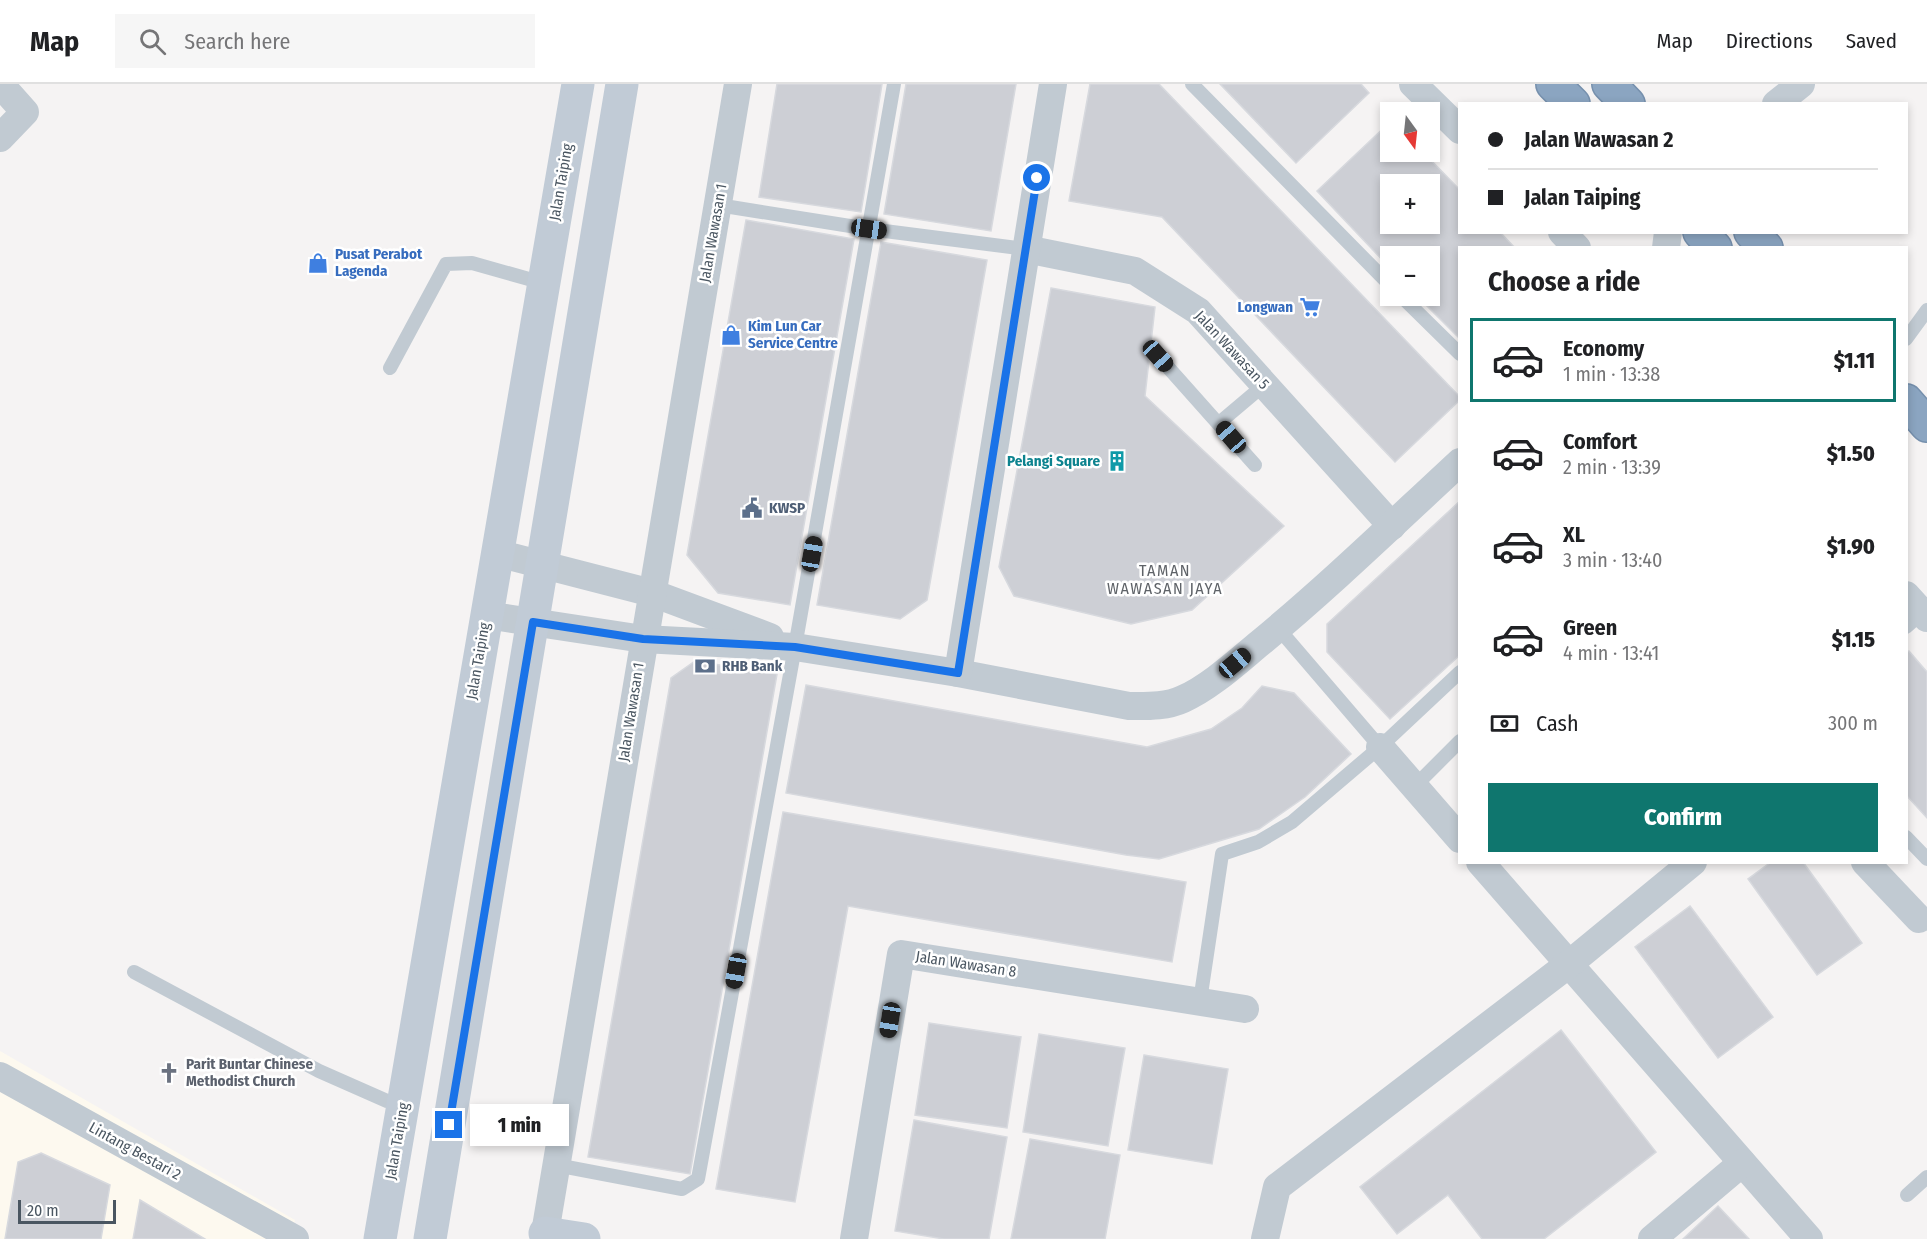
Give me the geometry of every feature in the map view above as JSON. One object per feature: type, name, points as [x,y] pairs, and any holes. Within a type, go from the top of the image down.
[{"type":"highway","points":[[1553,84],[1571,102]]},
{"type":"highway","points":[[1609,84],[1626,102]]},
{"type":"highway","points":[[1702,234],[1712,246]]},
{"type":"highway","points":[[1753,234],[1764,246]]},
{"type":"highway","points":[[1908,403],[1927,425]]},
{"type":"highway","points":[[1908,425],[1927,440]]},
{"type":"main road","name":"Jalan Taiping","points":[[380,1239],[578,84]]},
{"type":"main road","points":[[430,1239],[622,84]]},
{"type":"main road","points":[[544,1236],[584,1239]]},
{"type":"street","points":[[0,84],[25,112],[0,138]]},
{"type":"street","name":"Jalan Wawasan 1","points":[[544,1236],[738,84]]},
{"type":"street","points":[[958,673],[1053,84]]},
{"type":"street","points":[[1413,84],[1458,128]]},
{"type":"street","points":[[1778,102],[1801,84]]},
{"type":"street","points":[[1564,234],[1575,246]]},
{"type":"street","name":"Jalan Wawasan 5","points":[[1026,249],[1135,271],[1198,311],[1392,526]]},
{"type":"street","points":[[486,615],[643,639],[795,647],[958,673],[1129,706],[1154,706],[1182,700],[1221,675],[1278,628],[1458,464]]},
{"type":"street","points":[[497,553],[652,593],[795,647]]},
{"type":"street","points":[[1380,747],[1458,837]]},
{"type":"street","points":[[1482,864],[1809,1239]]},
{"type":"street","points":[[1265,1239],[1277,1187],[1569,964],[1691,864]]},
{"type":"street","points":[[1867,864],[1919,919]]},
{"type":"street","name":"Jalan Wawasan 8","points":[[854,1239],[901,954],[1245,1009]]},
{"type":"street","name":"Lintang Bestari 2","points":[[0,1076],[268,1232],[295,1239]]},
{"type":"street","points":[[1652,1239],[1742,1163]]},
{"type":"lane","points":[[556,1165],[682,1189],[698,1179],[894,84]]},
{"type":"lane","points":[[1192,84],[1380,275]]},
{"type":"lane","points":[[718,205],[869,229],[1026,249]]},
{"type":"lane","points":[[390,368],[446,264],[472,263],[543,283]]},
{"type":"lane","points":[[1411,306],[1458,352]]},
{"type":"lane","points":[[1908,336],[1927,310]]},
{"type":"lane","points":[[1158,356],[1256,465]]},
{"type":"lane","points":[[1219,423],[1264,385]]},
{"type":"lane","points":[[1278,628],[1380,747]]},
{"type":"lane","points":[[1200,1001],[1222,854],[1258,842],[1292,822],[1380,747],[1458,674]]},
{"type":"lane","points":[[1414,787],[1458,743]]},
{"type":"lane","points":[[1908,839],[1927,859]]},
{"type":"lane","points":[[134,972],[320,1071],[387,1101],[403,1105]]},
{"type":"lane","points":[[1907,1195],[1927,1177]]},
{"type":"shaded area","points":[[0,1051],[295,1220],[292,1239],[0,1239]]},
{"type":"building","points":[[777,84],[882,84],[861,212],[759,197]]},
{"type":"building","points":[[906,84],[1016,84],[991,231],[884,214]]},
{"type":"building","name":"Longwan","points":[[1090,84],[1159,84],[1458,395],[1458,402],[1395,462],[1162,217],[1069,201]]},
{"type":"building","points":[[1220,84],[1361,84],[1369,93],[1296,163]]},
{"type":"building","points":[[1380,131],[1380,162],[1433,162],[1458,188],[1458,234],[1502,234],[1513,246],[1458,246],[1458,337],[1427,306],[1440,306],[1440,246],[1380,246],[1380,257],[1317,191]]},
{"type":"building","points":[[746,220],[854,239],[790,605],[718,593],[687,555]]},
{"type":"building","points":[[881,242],[987,260],[927,600],[900,619],[817,605]]},
{"type":"building","name":"Pelangi Square","points":[[1051,288],[1155,307],[1145,396],[1284,526],[1192,610],[1131,624],[1014,596],[999,567]]},
{"type":"building","points":[[1458,503],[1458,657],[1390,719],[1327,652],[1327,624]]},
{"type":"building","points":[[1908,652],[1927,672],[1927,818],[1908,797]]},
{"type":"building","points":[[695,661],[777,674],[690,1174],[588,1157],[671,678]]},
{"type":"building","points":[[806,685],[1147,747],[1211,729],[1242,708],[1262,686],[1294,693],[1351,754],[1305,797],[1259,829],[1159,859],[1126,855],[786,793]]},
{"type":"building","points":[[783,812],[1186,882],[1172,962],[848,906],[795,1202],[716,1189]]},
{"type":"building","points":[[1768,864],[1804,864],[1862,943],[1817,975],[1748,879]]},
{"type":"building","points":[[1690,906],[1773,1017],[1718,1058],[1635,947]]},
{"type":"building","points":[[929,1023],[1021,1037],[1007,1128],[915,1115]]},
{"type":"building","points":[[1561,1030],[1656,1152],[1544,1239],[1482,1239],[1448,1195],[1397,1234],[1360,1187]]},
{"type":"building","points":[[1039,1034],[1125,1048],[1108,1146],[1023,1132]]},
{"type":"building","points":[[1144,1055],[1228,1069],[1212,1164],[1128,1150]]},
{"type":"building","points":[[914,1120],[1007,1137],[989,1239],[944,1239],[895,1231]]},
{"type":"building","points":[[1030,1139],[1120,1155],[1105,1239],[1011,1239]]},
{"type":"building","points":[[41,1153],[110,1185],[101,1239],[5,1239],[18,1162]]},
{"type":"building","points":[[140,1200],[205,1239],[133,1239]]},
{"type":"building","points":[[1718,1206],[1749,1239],[1683,1239]]},
{"type":"place","name":"Pusat Perabot Lagenda","points":[[318,263]]},
{"type":"place","name":"Longwan","points":[[1310,307]]},
{"type":"place","name":"Kim Lun Car Service Centre","points":[[731,335]]},
{"type":"place","name":"Pelangi Square","points":[[1117,461]]},
{"type":"place","name":"KWSP","points":[[752,508]]},
{"type":"place","name":"RHB Bank","points":[[705,666]]},
{"type":"place","name":"Parit Buntar Chinese Methodist Church","points":[[169,1073]]},
{"type":"district","name":"TAMAN WAWASAN JAYA","points":[[1165,579]]},
{"type":"route","points":[[449,1125],[533,622],[643,639],[795,647],[958,673],[1037,178]]}]
